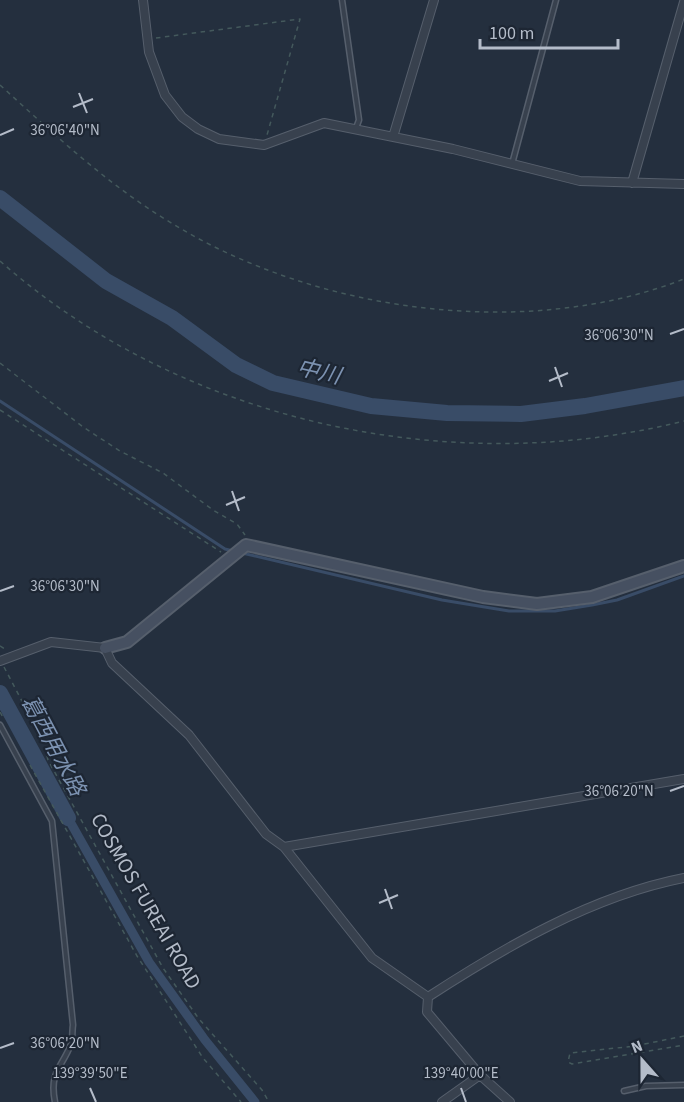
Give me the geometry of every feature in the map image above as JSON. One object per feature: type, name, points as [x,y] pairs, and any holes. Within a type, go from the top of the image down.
[{"type":"street","points":[[142,0],[146,39],[154,69],[165,95],[182,117],[198,129],[219,139],[264,145],[316,123],[393,137],[579,181],[684,184]]},
{"type":"street","points":[[393,137],[434,0]]},
{"type":"street","points":[[632,183],[684,2]]},
{"type":"street","points":[[2,664],[51,642],[105,648],[128,642],[237,551],[483,597],[537,604],[592,597],[684,566]]},
{"type":"street","points":[[105,648],[112,663],[189,735],[266,834],[284,847],[372,958],[428,997]]},
{"type":"street","points":[[284,847],[684,779]]},
{"type":"street","points":[[428,997],[484,960],[542,931],[632,891],[684,878]]},
{"type":"street","points":[[428,997],[427,1012],[480,1075],[510,1102]]},
{"type":"street","points":[[442,1102],[480,1075]]},
{"type":"lane","points":[[342,0],[359,120],[356,129]]},
{"type":"lane","points":[[511,165],[556,0]]},
{"type":"lane","points":[[0,725],[51,821],[73,1025],[71,1043],[59,1064],[52,1087],[55,1102]]},
{"type":"lane","points":[[624,1091],[646,1086],[684,1085]]},
{"type":"path","points":[[146,39],[300,19],[264,145]]},
{"type":"path","points":[[0,85],[75,153],[129,196],[174,225],[233,255],[285,276],[344,293],[409,305],[498,313],[557,310],[622,298],[684,279]]},
{"type":"path","points":[[0,261],[44,296],[121,346],[197,383],[244,402],[303,419],[408,438],[483,444],[535,445],[631,433],[684,421]]},
{"type":"path","points":[[0,363],[83,427],[120,451],[163,473],[213,510],[237,524],[244,530],[237,551],[0,410]]},
{"type":"path","name":"COSMOS FUREAI ROAD","points":[[2,664],[43,741],[48,760],[163,968],[199,1019],[262,1090],[269,1102]]},
{"type":"path","points":[[0,712],[6,722]]},
{"type":"path","points":[[28,762],[137,956],[203,1058],[241,1102]]},
{"type":"path","points":[[684,1036],[635,1046],[570,1053],[568,1062],[572,1064],[684,1045]]},
{"type":"waterway","name":"中川","points":[[0,198],[106,281],[172,318],[236,365],[273,383],[371,406],[447,413],[521,414],[585,406],[684,388]]},
{"type":"waterway","points":[[0,401],[225,549],[233,551]]},
{"type":"waterway","points":[[242,553],[442,600],[509,611],[555,611],[592,605],[617,600],[684,576]]},
{"type":"waterway","name":"葛西用水路","points":[[0,693],[68,818]]},
{"type":"waterway","points":[[68,818],[149,962],[205,1040],[255,1102]]}]
